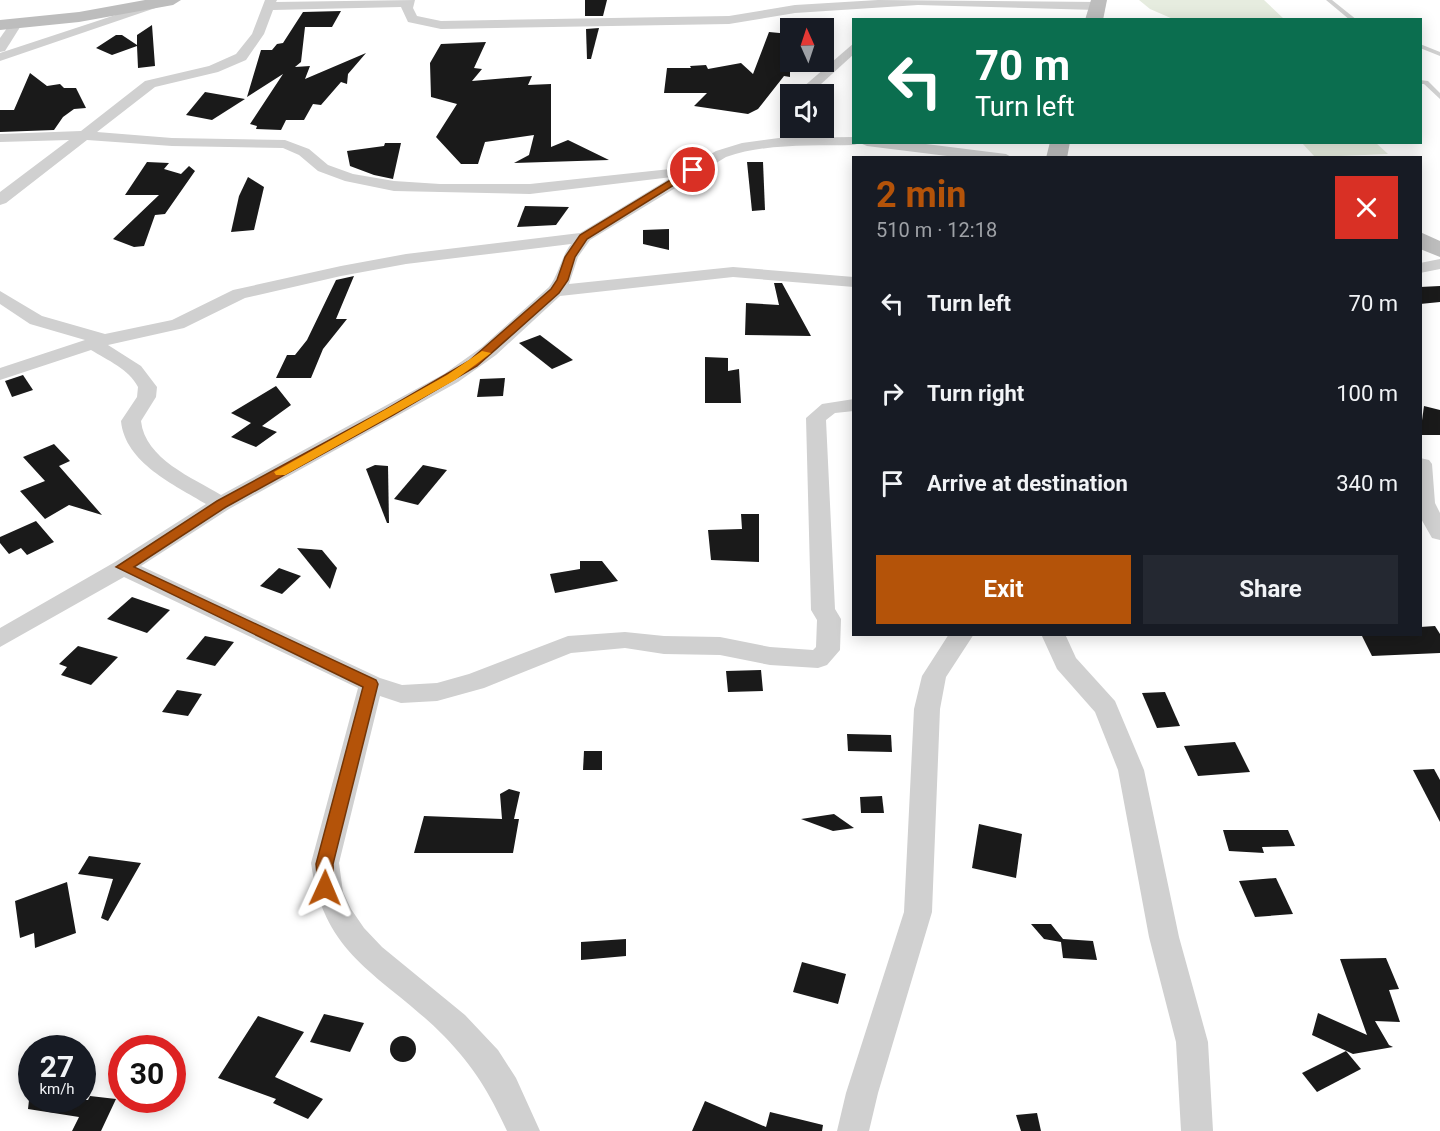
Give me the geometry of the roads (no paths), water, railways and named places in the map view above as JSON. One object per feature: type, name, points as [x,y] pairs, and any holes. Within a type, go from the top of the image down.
[{"type":"street","points":[[0,48],[8,25],[79,17],[172,0]]},
{"type":"street","points":[[0,57],[172,0]]},
{"type":"street","points":[[0,200],[150,84],[213,69],[241,57],[258,33],[271,3],[409,2],[408,12],[412,19],[441,25],[723,20],[763,14],[933,1],[1062,2],[1097,8]]},
{"type":"street","points":[[748,4],[763,14]]},
{"type":"street","points":[[885,18],[896,4]]},
{"type":"street","points":[[813,84],[852,48]]},
{"type":"street","points":[[0,138],[82,135],[172,142],[285,144],[304,152],[323,168],[350,178],[394,186],[440,189],[530,189],[693,170]]},
{"type":"street","points":[[817,138],[821,140]]},
{"type":"street","points":[[0,639],[123,567],[221,504],[458,373],[489,351],[555,291],[563,280],[570,257],[584,237],[693,170],[722,154],[742,147],[821,140],[852,141]]},
{"type":"street","points":[[884,144],[989,156]]},
{"type":"street","points":[[0,374],[98,342],[178,324],[239,294],[307,278],[406,259],[584,237]]},
{"type":"street","points":[[1422,239],[1440,250]]},
{"type":"street","points":[[1422,268],[1440,264]]},
{"type":"street","points":[[555,291],[734,272],[852,282]]},
{"type":"street","points":[[0,296],[36,320],[98,342],[145,382],[148,389],[146,396],[132,419],[131,425],[142,449],[221,504]]},
{"type":"street","points":[[123,567],[371,684],[401,694],[437,692],[475,682],[568,645],[625,640],[664,645],[720,646],[802,659],[824,656],[828,650],[829,619],[823,610],[816,418],[829,408],[852,405]]},
{"type":"street","points":[[1428,466],[1424,503],[1440,533]]},
{"type":"street","points":[[853,1131],[862,1093],[918,912],[927,708],[934,676],[961,636]]},
{"type":"street","points":[[1054,636],[1066,663],[1106,708],[1131,770],[1164,937],[1192,1042],[1197,1131]]},
{"type":"street","points":[[371,684],[325,864],[325,888],[335,909],[364,951],[452,1023],[491,1066],[524,1131]]},
{"type":"lane","points":[[1329,0],[1352,18]]},
{"type":"lane","points":[[1422,47],[1440,54]]},
{"type":"lane","points":[[1422,80],[1440,81]]},
{"type":"lane","points":[[1422,80],[1440,97]]}]
